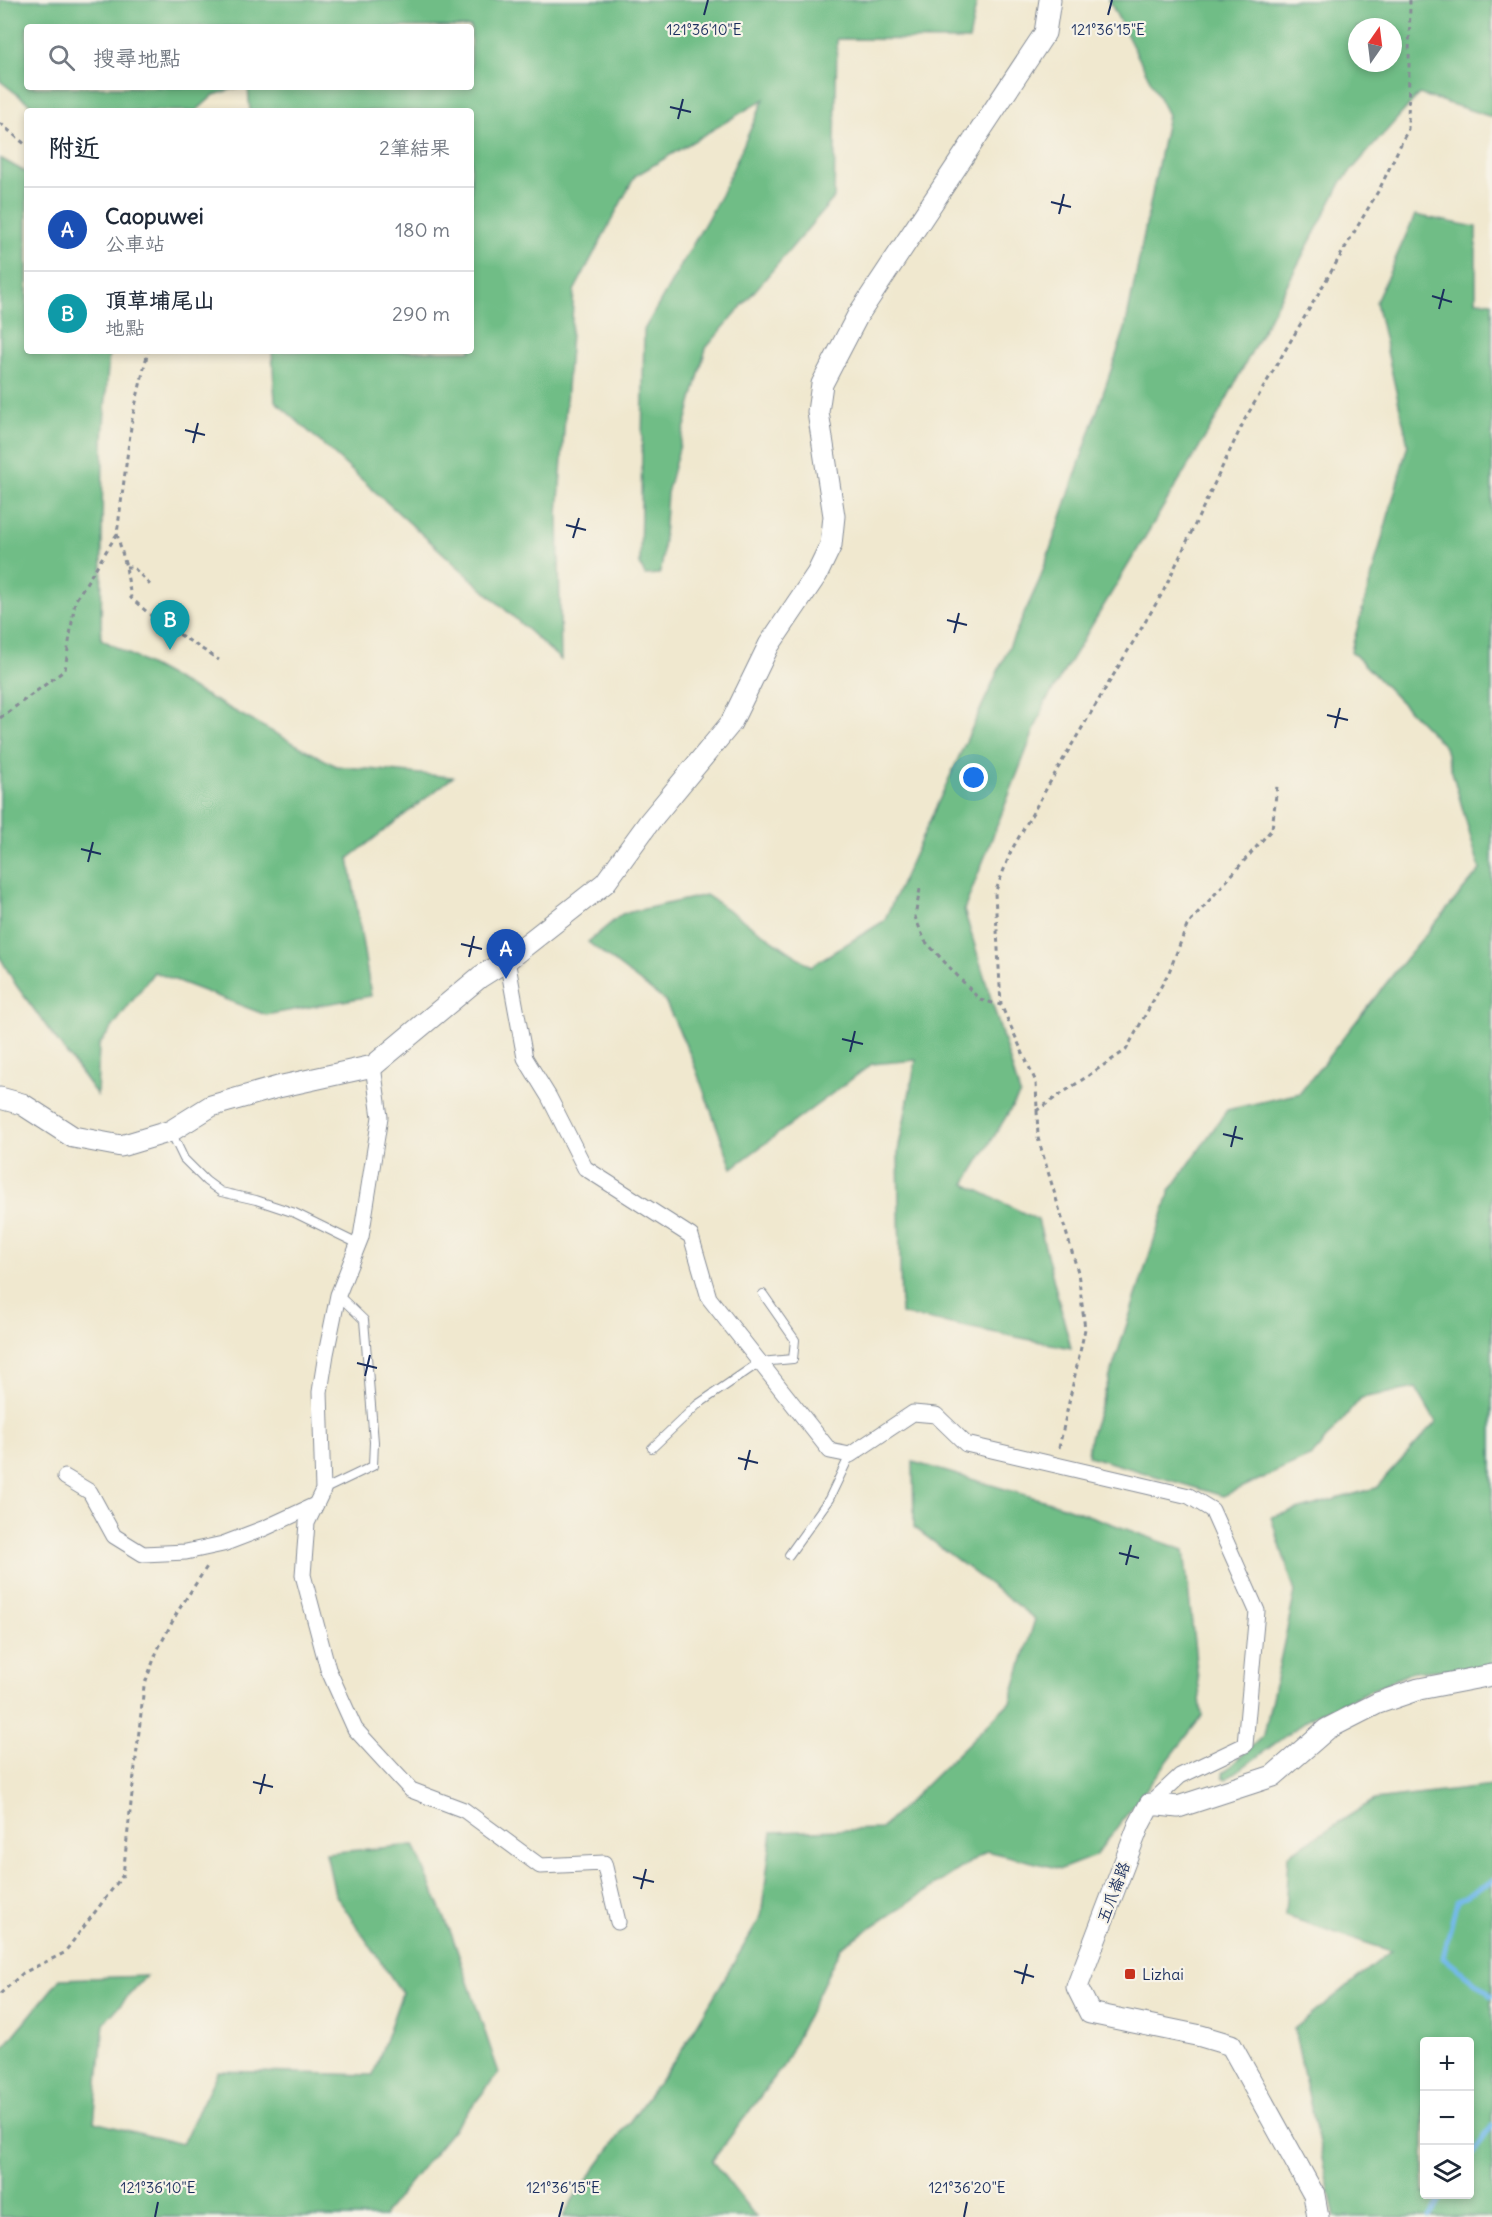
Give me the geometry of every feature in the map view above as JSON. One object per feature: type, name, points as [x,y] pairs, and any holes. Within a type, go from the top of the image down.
[{"type":"street","points":[[0,1098],[22,1104],[73,1137],[121,1146],[171,1131],[211,1106],[278,1087],[373,1065],[480,977],[507,960],[605,883],[650,820],[731,723],[769,645],[817,574],[831,545],[834,516],[818,412],[822,384],[858,315],[1045,33],[1050,0]]},
{"type":"street","points":[[507,960],[525,1058],[549,1097],[585,1168],[691,1236],[709,1298],[831,1451],[850,1455],[912,1413],[936,1415],[966,1444],[1189,1496],[1212,1510],[1257,1611],[1245,1745],[1180,1776],[1150,1804]]},
{"type":"street","points":[[373,1065],[380,1117],[361,1237],[338,1295],[326,1354],[320,1392],[323,1490],[307,1523],[303,1575],[328,1670],[355,1729],[411,1790],[464,1810],[540,1866],[604,1863],[618,1922]]},
{"type":"street","points":[[65,1477],[90,1492],[114,1536],[143,1554],[186,1552],[223,1544],[315,1506]]},
{"type":"street","points":[[1150,1804],[1178,1807],[1273,1776],[1326,1729],[1378,1703],[1419,1689],[1492,1675]]},
{"type":"street","name":"五爪崙路","points":[[1150,1804],[1139,1825],[1077,1988],[1090,2013],[1202,2036],[1232,2045],[1314,2195],[1318,2217]]},
{"type":"lane","points":[[171,1131],[184,1160],[221,1192],[256,1200],[295,1213],[358,1244]]},
{"type":"lane","points":[[652,1448],[698,1405],[759,1362],[793,1359],[795,1340],[763,1294]]},
{"type":"lane","points":[[323,1490],[373,1466],[374,1442],[364,1320],[338,1295]]},
{"type":"lane","points":[[789,1555],[829,1499],[850,1455]]},
{"type":"path","points":[[1055,1464],[1085,1329],[1078,1272],[1038,1138],[1036,1082],[1001,1005],[995,893],[1011,851],[1060,763],[1163,592],[1245,419],[1380,188],[1408,129],[1410,0]]},
{"type":"path","points":[[0,123],[24,143]]},
{"type":"path","points":[[147,354],[132,419],[117,534],[131,598],[154,618],[219,660]]},
{"type":"path","points":[[0,718],[65,670],[75,601],[117,534]]},
{"type":"path","points":[[126,567],[133,567],[152,587]]},
{"type":"path","points":[[1036,1111],[1126,1050],[1169,972],[1187,926],[1272,829],[1277,786]]},
{"type":"path","points":[[920,889],[915,917],[925,941],[981,1000],[1001,1005]]},
{"type":"path","points":[[0,1994],[23,1973],[64,1953],[123,1875],[144,1686],[157,1651],[173,1621],[223,1544]]},
{"type":"green space","points":[[0,0],[977,0],[969,40],[837,39],[834,198],[706,348],[667,493],[662,565],[659,574],[645,575],[640,564],[644,330],[721,195],[764,99],[635,176],[574,291],[558,514],[561,660],[275,401],[272,354],[474,354],[474,108],[250,108],[248,90],[474,90],[474,24],[24,24],[24,90],[230,90],[214,95],[199,108],[35,108],[0,81]]},
{"type":"green space","points":[[1109,0],[1492,0],[1492,117],[1419,94],[1342,181],[1215,421],[1045,703],[964,910],[1020,1094],[965,1184],[1038,1220],[1071,1348],[901,1314],[898,1151],[916,1060],[872,1064],[732,1168],[691,1056],[665,1001],[588,942],[622,914],[706,895],[811,966],[884,921],[1040,579],[1125,329],[1168,115]]},
{"type":"green space","points":[[0,158],[24,171],[24,354],[109,354],[103,440],[101,639],[336,766],[453,777],[349,858],[371,996],[266,1015],[154,972],[99,1045],[97,1095],[16,985],[0,957]]},
{"type":"green space","points":[[1415,215],[1476,227],[1476,301],[1492,302],[1492,1666],[1412,1672],[1311,1717],[1227,1779],[1224,1778],[1223,1773],[1264,1735],[1295,1592],[1271,1517],[1376,1488],[1436,1422],[1416,1388],[1361,1398],[1312,1456],[1223,1496],[1088,1456],[1090,1438],[1170,1191],[1227,1110],[1300,1093],[1406,958],[1480,870],[1445,747],[1351,651],[1408,444],[1376,302]]},
{"type":"green space","points":[[913,1462],[1060,1505],[1184,1550],[1202,1716],[1095,1856],[1061,1869],[987,1851],[841,1947],[783,2066],[712,2161],[756,2217],[563,2217],[573,2199],[682,2050],[761,1917],[772,1832],[881,1829],[1010,1702],[1035,1619],[914,1527]]},
{"type":"green space","points":[[1492,1786],[1492,2217],[1335,2217],[1294,2029],[1391,1951],[1285,1916],[1288,1855],[1374,1800]]},
{"type":"green space","points":[[414,1845],[453,1938],[499,2073],[386,2212],[385,2217],[0,2217],[0,2052],[60,1979],[146,1976],[104,2023],[94,2122],[182,2144],[218,2071],[373,2075],[402,1993],[335,1894],[326,1853]]},
{"type":"waterway","points":[[1492,1881],[1457,1901],[1443,1957],[1492,1996]]},
{"type":"waterway","points":[[1474,2152],[1492,2126]]},
{"type":"waterway","points":[[1429,2217],[1441,2199]]},
{"type":"place","name":"頂草埔尾山","points":[[170,650]]},
{"type":"place","name":"Caopuwei","points":[[506,979]]},
{"type":"place","name":"Lizhai","points":[[1130,1974]]}]
